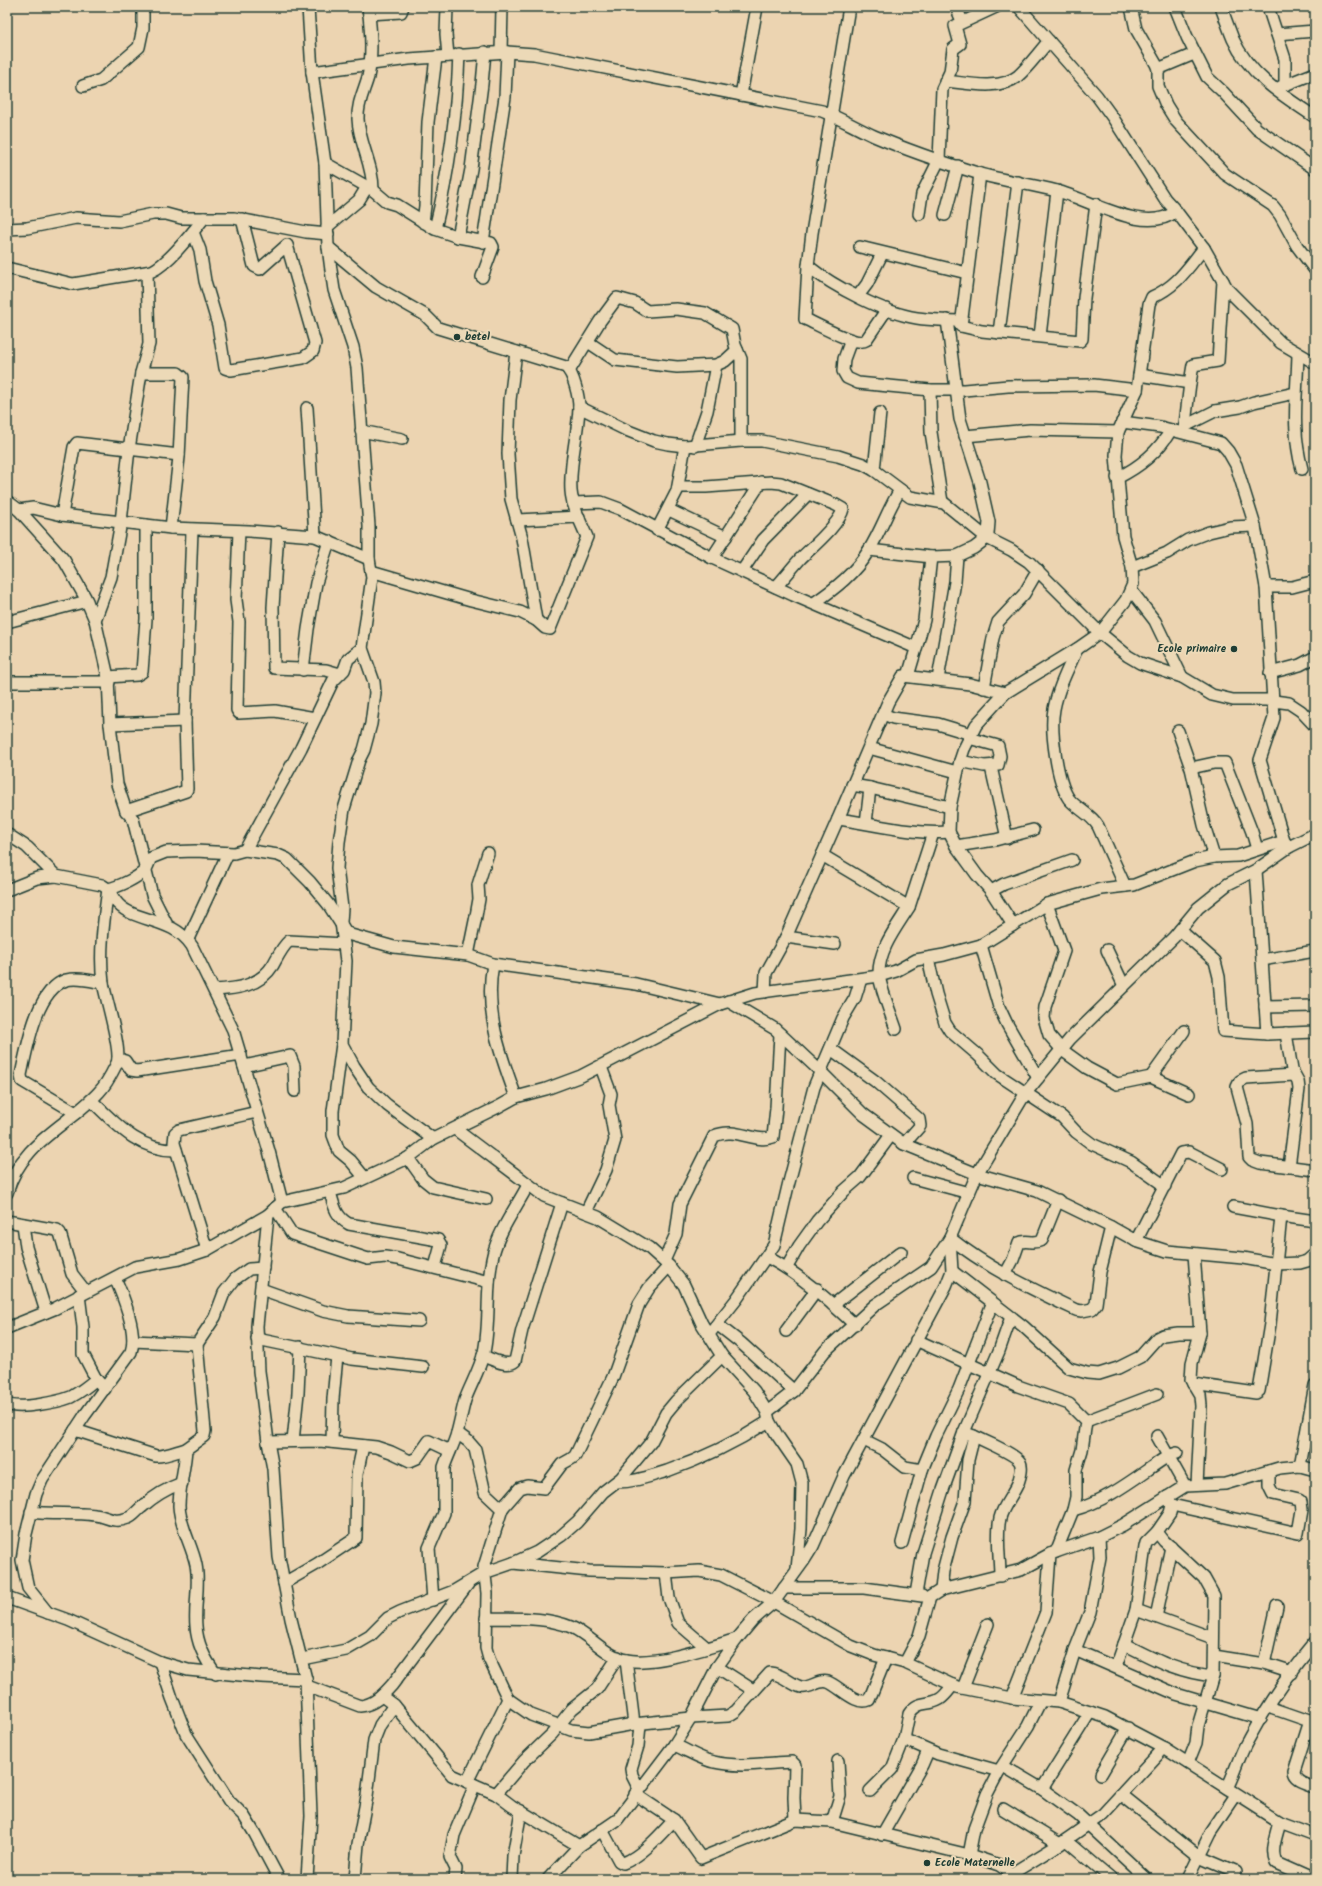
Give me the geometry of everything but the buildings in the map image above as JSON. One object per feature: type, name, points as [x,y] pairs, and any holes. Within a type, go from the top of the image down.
[{"type":"street","points":[[83,86],[101,80],[140,47],[143,28],[143,7]]},
{"type":"street","points":[[308,7],[312,72],[325,163],[328,248],[334,290],[353,347],[357,368],[369,526],[369,559],[372,583],[362,648],[374,682],[374,711],[341,827],[337,868],[342,908],[341,922],[346,961],[342,1044],[333,1111],[333,1135],[337,1148],[351,1161],[364,1177]]},
{"type":"street","points":[[7,228],[27,228],[76,218],[119,221],[153,214],[166,214],[181,218],[242,219],[291,229],[328,230],[370,189],[371,170],[358,118],[360,100],[368,77],[370,65],[371,36],[368,11],[402,12],[403,7]]},
{"type":"street","points":[[435,229],[456,113],[454,55],[446,34],[447,7]]},
{"type":"street","points":[[482,242],[505,97],[502,7]]},
{"type":"street","points":[[741,95],[757,7]]},
{"type":"street","points":[[849,7],[808,266],[805,319],[859,343],[866,340],[887,309]]},
{"type":"street","points":[[956,7],[962,21]]},
{"type":"street","points":[[919,214],[922,194],[939,160],[941,95],[945,81],[950,72],[953,49],[960,44],[955,26],[962,21],[996,7]]},
{"type":"street","points":[[1019,7],[1097,96],[1127,140],[1152,181],[1204,248],[1228,290],[1267,331],[1281,343],[1315,363]]},
{"type":"street","points":[[1131,7],[1136,28],[1158,69],[1158,86],[1166,105],[1176,121],[1190,138],[1225,174],[1273,206],[1280,215],[1297,246],[1314,265]]},
{"type":"street","points":[[1175,7],[1194,54],[1207,78],[1223,92],[1256,129],[1315,169]]},
{"type":"street","points":[[1221,7],[1240,51],[1263,80],[1274,90],[1315,117]]},
{"type":"street","points":[[1268,7],[1285,58],[1285,84]]},
{"type":"street","points":[[1278,34],[1315,31]]},
{"type":"street","points":[[945,81],[991,84],[1005,83],[1016,77],[1049,41]]},
{"type":"street","points":[[312,72],[436,56],[485,52],[534,54],[822,111],[873,135],[939,160],[980,174],[1057,191],[1096,204],[1117,215],[1148,220],[1163,219],[1176,211]]},
{"type":"street","points":[[458,237],[471,169],[485,52]]},
{"type":"street","points":[[1158,69],[1194,54]]},
{"type":"street","points":[[423,222],[430,97],[436,56]]},
{"type":"street","points":[[1274,90],[1285,84],[1315,73]]},
{"type":"street","points":[[325,163],[370,189],[387,202],[396,205],[435,229],[458,237],[491,244],[493,247],[482,277]]},
{"type":"street","points":[[945,215],[958,166]]},
{"type":"street","points":[[961,326],[980,174]]},
{"type":"street","points":[[999,333],[1018,182]]},
{"type":"street","points":[[1040,336],[1057,191]]},
{"type":"street","points":[[808,266],[828,281],[858,296],[887,309],[917,318],[957,321],[961,326],[999,333],[1077,341],[1082,339],[1084,298],[1096,204]]},
{"type":"street","points":[[7,268],[73,284],[147,272],[160,267],[204,218]]},
{"type":"street","points":[[242,219],[254,266],[256,268],[260,269],[287,245]]},
{"type":"street","points":[[193,232],[200,250],[205,281],[218,324],[225,368],[231,370],[304,358],[313,351],[315,343],[287,245],[291,229]]},
{"type":"street","points":[[860,247],[882,254],[927,263],[967,274]]},
{"type":"street","points":[[328,248],[376,287],[424,315],[438,328],[566,367],[569,371],[579,407],[571,478],[571,492],[573,503],[587,537],[550,629],[545,628],[536,620],[510,609],[471,600],[371,571]]},
{"type":"street","points":[[1013,925],[991,891],[977,875],[956,846],[949,832],[950,807],[959,766],[970,736],[983,716],[1005,693],[1100,633],[1126,600],[1131,590],[1132,567],[1123,536],[1117,478],[1116,455],[1118,432],[1137,390],[1148,312],[1152,297],[1166,291],[1178,280],[1204,248]]},
{"type":"street","points":[[858,296],[867,284],[882,254]]},
{"type":"street","points":[[95,620],[110,583],[121,522],[129,449],[141,373],[149,344],[147,272]]},
{"type":"street","points":[[1184,430],[1193,365],[1197,363],[1217,362],[1220,341],[1223,281]]},
{"type":"street","points":[[569,371],[613,302],[618,298],[635,303],[647,311],[676,309],[707,313],[732,329],[737,350],[741,359],[741,441]]},
{"type":"street","points":[[869,550],[931,557],[957,556],[987,538],[989,527],[984,501],[960,419],[947,320]]},
{"type":"street","points":[[851,340],[843,368],[847,378],[853,382],[930,390],[956,390],[1008,386],[1094,385],[1137,390]]},
{"type":"street","points":[[588,342],[616,361],[677,367],[716,365],[725,361],[737,350]]},
{"type":"street","points":[[516,352],[510,400],[508,454],[511,499],[522,538],[536,620]]},
{"type":"street","points":[[1298,354],[1295,393],[1295,436],[1302,469]]},
{"type":"street","points":[[657,530],[669,510],[678,487],[690,446],[708,411],[716,365]]},
{"type":"street","points":[[141,373],[178,374],[183,377],[180,454],[171,528]]},
{"type":"street","points":[[1139,375],[1190,382]]},
{"type":"street","points":[[930,390],[930,426],[942,502]]},
{"type":"street","points":[[1184,430],[1215,411],[1230,409],[1295,393]]},
{"type":"street","points":[[579,407],[640,436],[654,441],[690,446],[741,441],[762,442],[831,454],[863,464],[874,470],[913,498],[942,502],[949,506],[987,538],[1011,550],[1038,570],[1100,633],[1128,656],[1140,663],[1182,677],[1212,695],[1226,699],[1274,701],[1292,704],[1315,726]]},
{"type":"street","points":[[307,408],[315,536]]},
{"type":"street","points":[[874,470],[880,413]]},
{"type":"street","points":[[1122,422],[1171,430],[1184,430],[1221,443],[1228,451],[1236,465],[1255,526],[1266,587],[1270,673],[1274,701],[1274,718],[1260,760],[1279,832],[1286,844]]},
{"type":"street","points":[[965,436],[1030,430],[1118,432]]},
{"type":"street","points":[[1117,478],[1142,464],[1156,450],[1171,430]]},
{"type":"street","points":[[362,431],[402,439]]},
{"type":"street","points":[[62,515],[75,444],[180,454]]},
{"type":"street","points":[[678,487],[706,487],[761,482],[781,483],[842,508],[843,511],[822,538],[794,566],[776,587]]},
{"type":"street","points":[[712,558],[761,482]]},
{"type":"street","points":[[814,603],[843,583],[869,550],[885,515],[900,490]]},
{"type":"street","points":[[742,571],[763,540],[808,494]]},
{"type":"street","points":[[7,501],[19,510],[64,560],[87,601],[95,620],[108,680],[110,724],[117,784],[126,811],[132,819],[152,895],[167,925]]},
{"type":"street","points":[[573,503],[604,503],[639,518],[657,530],[712,558],[916,649]]},
{"type":"street","points":[[19,510],[33,508],[62,515],[192,530],[278,532],[315,536],[369,559]]},
{"type":"street","points":[[669,510],[726,537]]},
{"type":"street","points":[[517,520],[579,517]]},
{"type":"street","points":[[7,682],[108,680],[138,675],[142,672],[146,619],[146,525]]},
{"type":"street","points":[[1132,567],[1167,553],[1188,540],[1209,532],[1230,527],[1255,526]]},
{"type":"street","points":[[126,811],[186,791],[185,721],[192,530]]},
{"type":"street","points":[[239,531],[236,600],[239,622],[238,712],[275,711],[315,718]]},
{"type":"street","points":[[278,532],[273,607],[274,666],[276,669],[329,671],[340,674]]},
{"type":"street","points":[[304,670],[308,629],[316,583],[328,541]]},
{"type":"street","points":[[938,679],[954,589],[957,556]]},
{"type":"street","points":[[908,676],[924,620],[931,557]]},
{"type":"street","points":[[984,688],[993,638],[998,622],[1024,594],[1038,570]]},
{"type":"street","points":[[1266,587],[1292,587],[1315,581]]},
{"type":"street","points":[[1131,590],[1155,621],[1182,677]]},
{"type":"street","points":[[7,622],[87,601]]},
{"type":"street","points":[[245,850],[315,718],[333,680],[340,674],[348,659],[362,648]]},
{"type":"street","points":[[1076,649],[1061,686],[1054,710],[1053,723],[1061,782],[1070,799],[1092,818],[1098,826],[1125,886]]},
{"type":"street","points":[[1270,673],[1300,665],[1315,657]]},
{"type":"street","points":[[765,992],[766,973],[786,937],[883,714],[904,676],[938,679],[1005,693]]},
{"type":"street","points":[[868,748],[959,766],[991,767],[998,765],[999,746],[938,724],[893,718],[883,714]]},
{"type":"street","points":[[110,724],[185,721]]},
{"type":"street","points":[[1178,731],[1191,768],[1204,825],[1214,857]]},
{"type":"street","points":[[1191,768],[1214,763],[1225,763],[1252,832],[1257,849]]},
{"type":"street","points":[[991,767],[1007,838]]},
{"type":"street","points":[[852,785],[950,807]]},
{"type":"street","points":[[866,823],[870,788]]},
{"type":"street","points":[[838,818],[933,833],[949,832]]},
{"type":"street","points":[[956,846],[1007,838],[1033,830]]},
{"type":"street","points":[[896,1029],[879,976],[881,959],[887,942],[909,908],[933,833]]},
{"type":"street","points":[[7,834],[27,847],[56,876]]},
{"type":"street","points":[[7,1327],[46,1312],[142,1264],[180,1259],[207,1250],[275,1209],[344,1188],[364,1177],[408,1158],[433,1139],[516,1097],[566,1083],[601,1067],[691,1018],[724,1003],[746,995],[879,976],[896,971],[913,961],[981,945],[1047,904],[1101,889],[1140,883],[1195,861],[1214,857],[1234,856],[1257,849],[1286,844],[1315,834]]},
{"type":"street","points":[[617,1482],[642,1479],[700,1459],[740,1440],[794,1391],[825,1351],[887,1295],[931,1267],[950,1238],[977,1174],[1026,1094],[1070,1039],[1180,930],[1211,897],[1228,884],[1256,870],[1286,844]]},
{"type":"street","points":[[108,889],[126,883],[145,870],[151,858],[166,852],[195,851],[228,853],[245,850],[270,853],[287,859],[310,882],[341,922],[348,934],[394,947],[468,955],[493,964],[636,984],[724,1003],[766,1023],[821,1072],[848,1101],[891,1136],[904,1144],[977,1174],[1037,1191],[1058,1200],[1136,1241],[1167,1251],[1243,1258],[1277,1264],[1300,1263],[1307,1261],[1315,1254]]},
{"type":"street","points":[[188,940],[228,853]]},
{"type":"street","points":[[468,955],[479,899],[478,885],[488,853]]},
{"type":"street","points":[[822,855],[909,908]]},
{"type":"street","points":[[991,891],[1004,884],[1072,860]]},
{"type":"street","points":[[1256,870],[1267,1034]]},
{"type":"street","points":[[7,890],[37,878],[56,876],[97,884],[108,889],[119,905],[127,911],[167,925],[188,940],[233,1030],[269,1151],[275,1209],[263,1268],[257,1339],[259,1371],[273,1469],[279,1557],[307,1682],[311,1816],[307,1879]]},
{"type":"street","points":[[7,1192],[11,1169],[41,1140],[91,1100],[107,1082],[118,1059],[103,982],[102,954],[108,889]]},
{"type":"street","points":[[1047,904],[1064,951],[1050,992],[1044,1018],[1048,1035],[1062,1050],[1087,1068],[1117,1084],[1151,1077],[1189,1094]]},
{"type":"street","points":[[1180,930],[1212,956],[1216,964],[1219,977],[1223,1031],[1267,1034],[1315,1032]]},
{"type":"street","points":[[786,937],[835,944]]},
{"type":"street","points":[[214,990],[237,988],[261,979],[267,974],[289,942],[344,944]]},
{"type":"street","points":[[981,945],[993,989],[1002,1013],[1038,1078]]},
{"type":"street","points":[[1107,950],[1124,986]]},
{"type":"street","points":[[1262,960],[1315,951]]},
{"type":"street","points":[[928,958],[936,994],[947,1027],[997,1074],[1062,1117],[1076,1132],[1092,1144],[1131,1162],[1165,1186]]},
{"type":"street","points":[[493,964],[491,986],[493,1028],[516,1097]]},
{"type":"street","points":[[76,1113],[22,1081],[21,1075],[36,1019],[45,997],[52,989],[66,980],[77,979],[103,982]]},
{"type":"street","points":[[709,1334],[718,1325],[774,1245],[806,1116],[821,1072],[843,1018],[855,998],[861,979]]},
{"type":"street","points":[[1265,1008],[1315,1006]]},
{"type":"street","points":[[1151,1077],[1184,1031]]},
{"type":"street","points":[[1286,1033],[1287,1046],[1299,1089],[1290,1168]]},
{"type":"street","points":[[780,1034],[773,1137],[760,1138],[730,1132],[714,1136],[680,1204],[676,1234],[667,1264],[639,1304],[613,1377],[575,1456],[562,1464],[544,1488],[527,1486],[520,1488],[502,1509],[484,1572],[487,1593],[486,1648],[489,1659],[508,1699],[525,1712],[559,1726],[580,1732],[690,1718],[728,1716],[736,1711],[753,1690],[770,1673],[778,1674],[800,1687],[807,1687],[828,1682],[862,1702],[869,1700],[886,1658]]},
{"type":"street","points":[[342,1044],[368,1087],[387,1105],[433,1139]]},
{"type":"street","points":[[832,1048],[875,1081],[919,1119],[920,1126],[904,1144]]},
{"type":"street","points":[[118,1059],[125,1061],[131,1070],[137,1071],[290,1056],[294,1066],[295,1091]]},
{"type":"street","points":[[586,1212],[606,1170],[615,1140],[609,1105],[612,1094],[601,1067]]},
{"type":"street","points":[[1294,1075],[1246,1078],[1240,1081],[1237,1087],[1247,1124],[1249,1157],[1260,1163],[1290,1168],[1303,1167],[1315,1170]]},
{"type":"street","points":[[91,1100],[119,1126],[140,1142],[160,1150],[176,1150]]},
{"type":"street","points":[[207,1250],[173,1138],[177,1131],[257,1112]]},
{"type":"street","points":[[454,1129],[502,1163],[528,1185],[544,1196],[605,1221],[628,1237],[648,1248],[667,1264],[688,1291],[702,1324],[722,1356],[754,1391],[797,1464],[802,1483],[801,1530],[797,1570]]},
{"type":"street","points":[[787,1268],[798,1246],[817,1221],[844,1191],[860,1177],[891,1136]]},
{"type":"street","points":[[1136,1241],[1181,1153],[1185,1151],[1222,1169]]},
{"type":"street","points":[[408,1158],[423,1179],[433,1187],[486,1199]]},
{"type":"street","points":[[913,1178],[969,1193]]},
{"type":"street","points":[[433,1600],[429,1548],[444,1513],[444,1467],[457,1434],[466,1400],[477,1376],[483,1356],[486,1336],[489,1282],[496,1245],[528,1185]]},
{"type":"street","points":[[330,1192],[338,1214],[342,1220],[349,1224],[438,1240],[441,1245],[435,1267]]},
{"type":"street","points":[[1005,1275],[1013,1260],[1019,1243],[1024,1241],[1033,1244],[1042,1240],[1058,1200]]},
{"type":"street","points":[[483,1356],[505,1363],[514,1362],[522,1330],[562,1203]]},
{"type":"street","points":[[1234,1207],[1281,1216],[1315,1220]]},
{"type":"street","points":[[275,1209],[292,1234],[368,1259],[389,1257],[435,1267],[489,1282]]},
{"type":"street","points":[[1193,1384],[1256,1393],[1259,1391],[1270,1324],[1281,1216]]},
{"type":"street","points":[[7,1220],[54,1229],[60,1233],[72,1274],[83,1294],[83,1354],[96,1379],[105,1389]]},
{"type":"street","points":[[23,1224],[26,1247],[46,1312]]},
{"type":"street","points":[[950,1238],[973,1256],[1005,1275],[1076,1310],[1082,1311],[1092,1309],[1096,1304],[1100,1272],[1111,1227]]},
{"type":"street","points":[[548,1879],[578,1846],[617,1820],[674,1745],[717,1668],[737,1639],[753,1620],[774,1602],[809,1554],[839,1485],[946,1286],[952,1271],[950,1238]]},
{"type":"street","points":[[833,1305],[901,1252]]},
{"type":"street","points":[[1194,1254],[1200,1333],[1192,1363],[1191,1376],[1193,1384],[1200,1396],[1201,1406],[1197,1485]]},
{"type":"street","points":[[767,1257],[787,1268],[817,1289],[855,1325]]},
{"type":"street","points":[[75,1430],[156,1456],[162,1456],[171,1452],[186,1449],[204,1436],[204,1408],[201,1374],[196,1351],[197,1344],[215,1317],[224,1293],[235,1279],[250,1269],[263,1268]]},
{"type":"street","points":[[952,1271],[992,1304],[1011,1317],[1069,1368],[1087,1373],[1099,1374],[1106,1372],[1140,1357],[1157,1338],[1163,1335],[1200,1333]]},
{"type":"street","points":[[48,1613],[28,1588],[22,1560],[31,1512],[42,1480],[75,1430],[130,1355],[133,1341],[126,1307],[115,1278]]},
{"type":"street","points":[[261,1289],[323,1311],[348,1316],[419,1321]]},
{"type":"street","points":[[786,1331],[817,1289]]},
{"type":"street","points":[[902,1543],[922,1470],[968,1365],[992,1304]]},
{"type":"street","points":[[916,1594],[923,1553],[969,1434],[990,1373],[1008,1329],[1011,1317]]},
{"type":"street","points":[[718,1325],[741,1343],[794,1391]]},
{"type":"street","points":[[257,1339],[300,1346],[337,1356],[379,1363],[423,1367]]},
{"type":"street","points":[[916,1340],[968,1365],[1018,1386],[1069,1404],[1086,1421]]},
{"type":"street","points":[[133,1341],[197,1344]]},
{"type":"street","points":[[293,1441],[298,1393],[300,1346]]},
{"type":"street","points":[[332,1442],[333,1399],[337,1356]]},
{"type":"street","points":[[302,1659],[346,1650],[370,1636],[388,1618],[433,1600],[469,1583],[484,1572],[513,1563],[537,1552],[561,1536],[577,1522],[603,1492],[617,1482],[652,1442],[666,1413],[671,1407],[722,1356]]},
{"type":"street","points":[[7,1404],[19,1407],[68,1398],[96,1379]]},
{"type":"street","points":[[1300,1466],[1315,1386]]},
{"type":"street","points":[[1086,1421],[1157,1394]]},
{"type":"street","points":[[1012,1698],[1046,1612],[1053,1553],[1073,1510],[1076,1497],[1076,1470],[1082,1450],[1086,1421]]},
{"type":"street","points":[[457,1434],[468,1441],[475,1449],[485,1493],[502,1509]]},
{"type":"street","points":[[969,1434],[1016,1457],[1020,1462],[1022,1469],[1018,1483],[1001,1517],[999,1526],[1000,1576]]},
{"type":"street","points":[[941,1590],[943,1571],[952,1537],[965,1501],[969,1434]]},
{"type":"street","points":[[1157,1436],[1172,1454],[1185,1486]]},
{"type":"street","points":[[864,1440],[882,1449],[905,1467],[922,1470]]},
{"type":"street","points":[[268,1442],[332,1442],[383,1448],[410,1461],[417,1458],[426,1442],[429,1441],[450,1451]]},
{"type":"street","points":[[284,1583],[317,1564],[356,1538],[356,1474],[363,1446]]},
{"type":"street","points":[[186,1449],[180,1507],[181,1522],[196,1565],[198,1587],[196,1621],[197,1635],[204,1656],[216,1674]]},
{"type":"street","points":[[1073,1510],[1097,1503],[1120,1490],[1172,1454]]},
{"type":"street","points":[[905,1663],[919,1636],[930,1597],[941,1590],[1021,1570],[1053,1553],[1099,1537],[1170,1501],[1185,1486],[1225,1484],[1279,1468],[1300,1466],[1315,1470]]},
{"type":"street","points":[[1170,1501],[1298,1534],[1302,1510],[1301,1502],[1299,1500],[1273,1494],[1269,1486],[1269,1471]]},
{"type":"street","points":[[31,1512],[95,1515],[111,1521],[125,1519],[132,1516],[142,1507],[166,1491],[182,1483]]},
{"type":"street","points":[[1116,1667],[1136,1610],[1146,1543],[1157,1532],[1170,1512],[1170,1501]]},
{"type":"street","points":[[1157,1532],[1204,1578],[1214,1596],[1213,1676],[1198,1726],[1196,1742],[1188,1763]]},
{"type":"street","points":[[1059,1702],[1075,1650],[1090,1612],[1100,1557],[1099,1537]]},
{"type":"street","points":[[1156,1617],[1171,1547]]},
{"type":"street","points":[[513,1563],[589,1571],[666,1573],[699,1571],[721,1575],[774,1602],[851,1646],[905,1663],[958,1687],[1012,1698],[1040,1702],[1059,1702],[1090,1712],[1128,1728],[1164,1748],[1280,1822],[1315,1835]]},
{"type":"street","points":[[666,1573],[669,1598],[678,1623],[707,1648]]},
{"type":"street","points":[[7,1598],[48,1613],[160,1662],[188,1670],[216,1674],[307,1682],[360,1706],[368,1705],[382,1696],[469,1583]]},
{"type":"street","points":[[784,1588],[864,1588],[930,1597]]},
{"type":"street","points":[[1264,1664],[1277,1606]]},
{"type":"street","points":[[1136,1610],[1213,1638]]},
{"type":"street","points":[[486,1618],[541,1619],[552,1621],[586,1635],[599,1646],[622,1659],[646,1661],[668,1658],[737,1639]]},
{"type":"street","points":[[870,1791],[892,1769],[904,1739],[909,1714],[912,1709],[916,1705],[941,1699],[958,1687],[988,1624]]},
{"type":"street","points":[[1188,1879],[1232,1792],[1247,1742],[1269,1706],[1315,1642]]},
{"type":"street","points":[[1124,1644],[1179,1670],[1213,1676]]},
{"type":"street","points":[[1075,1650],[1176,1694],[1261,1719]]},
{"type":"street","points":[[1214,1656],[1264,1664],[1292,1673]]},
{"type":"street","points":[[622,1659],[637,1725],[638,1746],[631,1769],[637,1792],[674,1820],[701,1858],[795,1820],[832,1822],[970,1855],[999,1865],[1010,1876],[1089,1825],[1122,1796],[1136,1777],[1164,1748]]},
{"type":"street","points":[[496,1794],[524,1761],[559,1726],[572,1708],[597,1689],[622,1659]]},
{"type":"street","points":[[160,1662],[186,1734],[229,1801],[244,1816],[252,1828],[279,1879]]},
{"type":"street","points":[[717,1668],[753,1690]]},
{"type":"street","points":[[382,1696],[394,1705],[445,1768],[456,1778],[496,1794],[578,1846]]},
{"type":"street","points":[[455,1879],[456,1868],[450,1857],[454,1834],[471,1784],[508,1699]]},
{"type":"street","points":[[970,1855],[978,1818],[1001,1768],[1028,1726],[1040,1702]]},
{"type":"street","points":[[355,1879],[358,1844],[367,1796],[374,1740],[380,1725],[394,1705]]},
{"type":"street","points":[[1269,1706],[1312,1722],[1294,1770],[1294,1776],[1315,1786]]},
{"type":"street","points":[[1042,1789],[1090,1712]]},
{"type":"street","points":[[1101,1774],[1128,1728]]},
{"type":"street","points":[[904,1739],[928,1751],[1001,1768],[1042,1789],[1078,1815],[1147,1879]]},
{"type":"street","points":[[674,1745],[712,1762],[741,1764],[792,1762],[795,1765],[795,1820]]},
{"type":"street","points":[[882,1835],[922,1765],[928,1751]]},
{"type":"street","points":[[832,1822],[840,1796],[838,1761]]},
{"type":"street","points":[[1122,1796],[1199,1857],[1234,1872]]},
{"type":"street","points":[[1003,1809],[1063,1842],[1112,1879]]},
{"type":"street","points":[[512,1879],[513,1856],[521,1811]]},
{"type":"street","points":[[602,1830],[618,1861],[623,1863],[634,1857],[653,1841],[674,1820]]},
{"type":"street","points":[[1280,1822],[1273,1856],[1276,1863],[1312,1879]]},
{"type":"place","name":"betel","points":[[457,337]]},
{"type":"place","name":"Ecole primaire","points":[[1234,649]]},
{"type":"place","name":"Ecole Maternelle","points":[[927,1863]]}]
